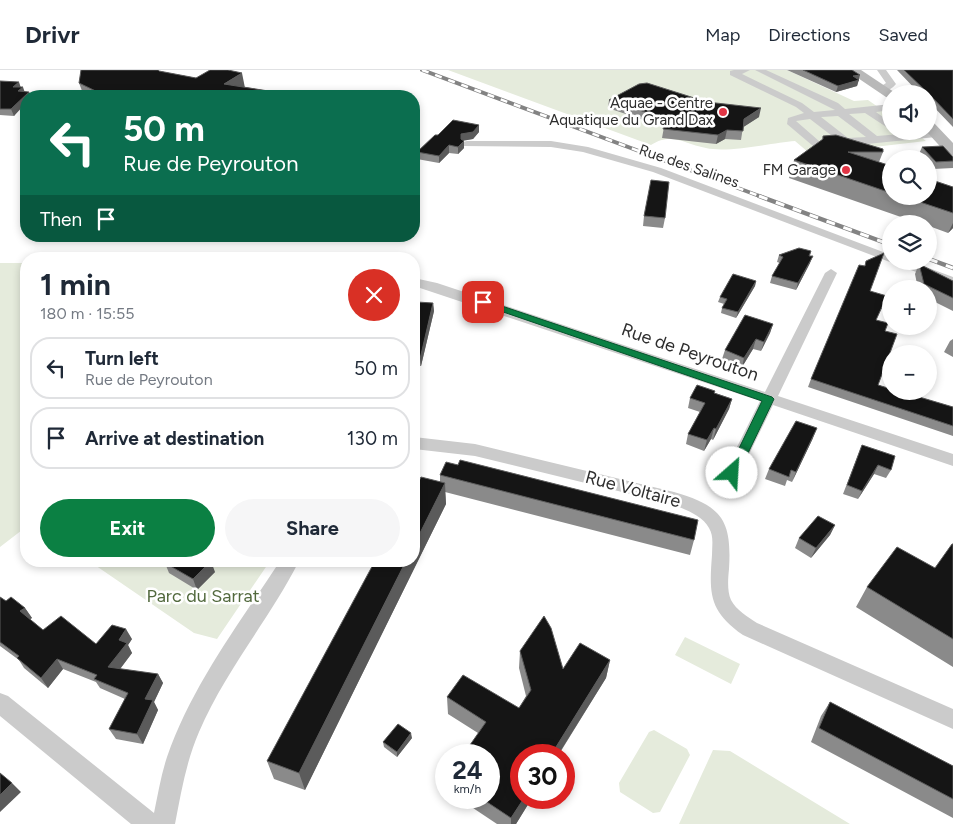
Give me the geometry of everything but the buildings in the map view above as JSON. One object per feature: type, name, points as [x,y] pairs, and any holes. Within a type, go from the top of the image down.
[{"type":"main road","points":[[852,70],[882,89]]},
{"type":"main road","points":[[937,134],[953,152]]},
{"type":"street","points":[[746,70],[733,73],[799,105],[847,143]]},
{"type":"street","points":[[759,70],[835,105],[875,140]]},
{"type":"street","points":[[881,70],[890,85]]},
{"type":"street","points":[[882,107],[793,118],[792,123],[817,144],[847,143],[882,138]]},
{"type":"street","points":[[866,109],[882,121]]},
{"type":"street","name":"Rue des Salines","points":[[467,144],[551,144],[584,149],[657,170],[882,256]]},
{"type":"street","points":[[922,270],[953,282]]},
{"type":"street","points":[[732,473],[830,273]]},
{"type":"street","name":"Rue de Peyrouton","points":[[420,283],[441,288],[953,460]]},
{"type":"street","name":"Rue Voltaire","points":[[420,444],[475,450],[674,498],[700,509],[716,523],[721,534],[719,592],[721,604],[732,618],[750,629],[953,718]]},
{"type":"street","points":[[163,824],[178,758],[189,731],[211,686],[286,567]]},
{"type":"street","points":[[0,703],[149,824]]},
{"type":"green space","name":"Aquae - Centre Aquatique du Grand Dax","points":[[448,70],[787,70],[854,101],[868,100],[882,110],[882,140],[926,141],[822,153],[815,158],[795,141],[726,149],[706,148],[672,139],[658,141],[651,145]]},
{"type":"green space","points":[[0,263],[20,263],[20,532],[0,547]]},
{"type":"green space","name":"Parc du Sarrat","points":[[98,567],[266,567],[217,639],[194,633]]},
{"type":"green space","points":[[685,637],[740,664],[731,684],[675,655]]},
{"type":"green space","points":[[654,730],[687,749],[690,755],[660,812],[653,813],[620,792],[619,783],[649,732]]},
{"type":"green space","points":[[713,750],[730,751],[850,824],[679,824]]},
{"type":"railway","points":[[422,70],[762,197]]},
{"type":"railway","points":[[759,196],[882,242]]},
{"type":"railway","points":[[937,262],[953,268]]},
{"type":"place","name":"Aquae - Centre Aquatique du Grand Dax","points":[[723,112]]},
{"type":"place","name":"FM Garage","points":[[846,170]]},
{"type":"route","points":[[483,302],[768,399],[732,473]]}]
